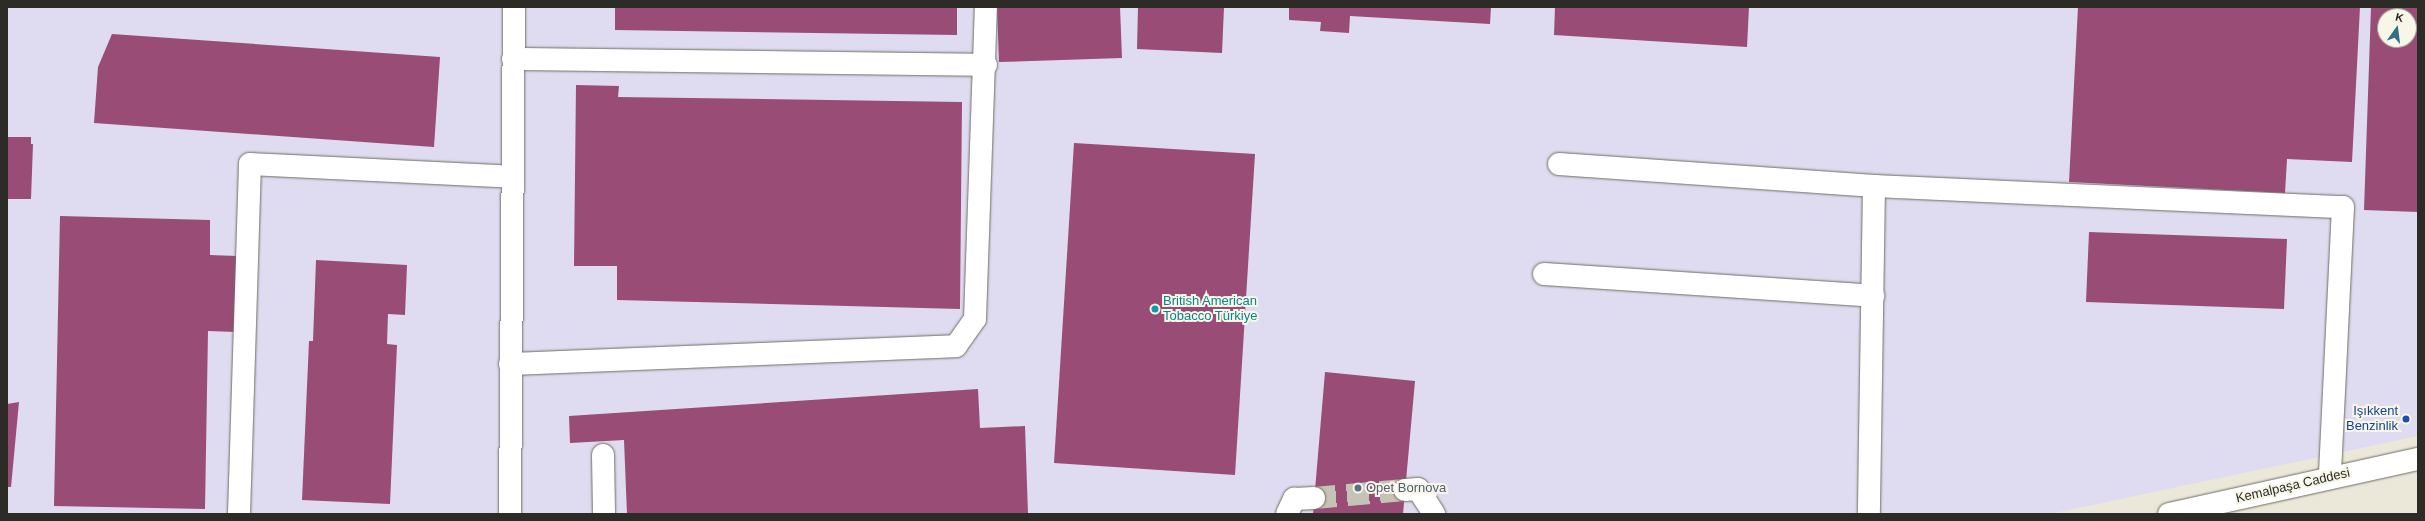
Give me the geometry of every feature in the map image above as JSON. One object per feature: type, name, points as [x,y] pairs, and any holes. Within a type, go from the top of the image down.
[{"type":"street","points":[[510,514],[514,7]]},
{"type":"street","points":[[510,364],[956,346],[975,319],[986,65],[986,7]]},
{"type":"street","points":[[513,59],[986,65]]},
{"type":"street","points":[[239,514],[250,164],[512,177]]},
{"type":"street","points":[[1559,164],[1874,186],[2343,207],[2330,477]]},
{"type":"street","points":[[1869,514],[1874,186]]},
{"type":"street","points":[[1544,274],[1872,296]]},
{"type":"street","points":[[603,455],[604,514]]},
{"type":"street","name":"Kemalpaşa Caddesi","points":[[2169,514],[2418,458]]},
{"type":"street","points":[[1405,490],[1418,489],[1434,514]]},
{"type":"street","points":[[1287,514],[1294,499],[1314,498]]},
{"type":"shaded area","points":[[7,7],[2418,7],[2418,436],[2050,514],[7,514]]},
{"type":"building","points":[[615,7],[957,7],[957,35],[615,30]]},
{"type":"building","points":[[997,7],[1120,7],[1122,58],[999,62]]},
{"type":"building","points":[[1138,7],[1224,7],[1222,53],[1137,49]]},
{"type":"building","points":[[1289,7],[1491,7],[1490,24],[1350,16],[1349,33],[1320,31],[1321,22],[1289,20]]},
{"type":"building","points":[[1555,7],[1749,7],[1747,47],[1554,35]]},
{"type":"building","points":[[2078,7],[2360,7],[2352,162],[2287,159],[2285,193],[2069,182]]},
{"type":"building","points":[[2371,7],[2418,7],[2418,212],[2364,210]]},
{"type":"building","points":[[112,34],[440,57],[434,147],[94,123],[98,67]]},
{"type":"building","points":[[576,85],[619,86],[618,97],[962,102],[960,309],[617,300],[617,266],[574,266]]},
{"type":"building","points":[[7,137],[31,137],[31,144],[33,144],[31,199],[7,199]]},
{"type":"building","name":"British American Tobacco Türkiye","points":[[1074,143],[1255,154],[1235,475],[1054,463]]},
{"type":"building","points":[[60,216],[210,220],[210,255],[237,256],[236,332],[208,331],[205,509],[54,506]]},
{"type":"building","points":[[2089,232],[2287,239],[2284,309],[2086,302]]},
{"type":"building","points":[[316,260],[407,265],[405,315],[388,314],[387,344],[397,345],[390,504],[302,500],[309,341],[313,341]]},
{"type":"building","points":[[1325,372],[1415,381],[1403,514],[1313,514]]},
{"type":"building","points":[[978,389],[980,428],[1025,426],[1028,514],[627,514],[624,440],[570,443],[569,416]]},
{"type":"building","points":[[19,402],[11,487],[7,487],[7,404]]},
{"type":"tunnel","points":[[1314,498],[1405,490]]},
{"type":"place","name":"British American Tobacco Türkiye","points":[[1155,309]]},
{"type":"place","name":"Işıkkent Benzinlik","points":[[2406,419]]},
{"type":"place","name":"Opet Bornova","points":[[1358,488]]}]
